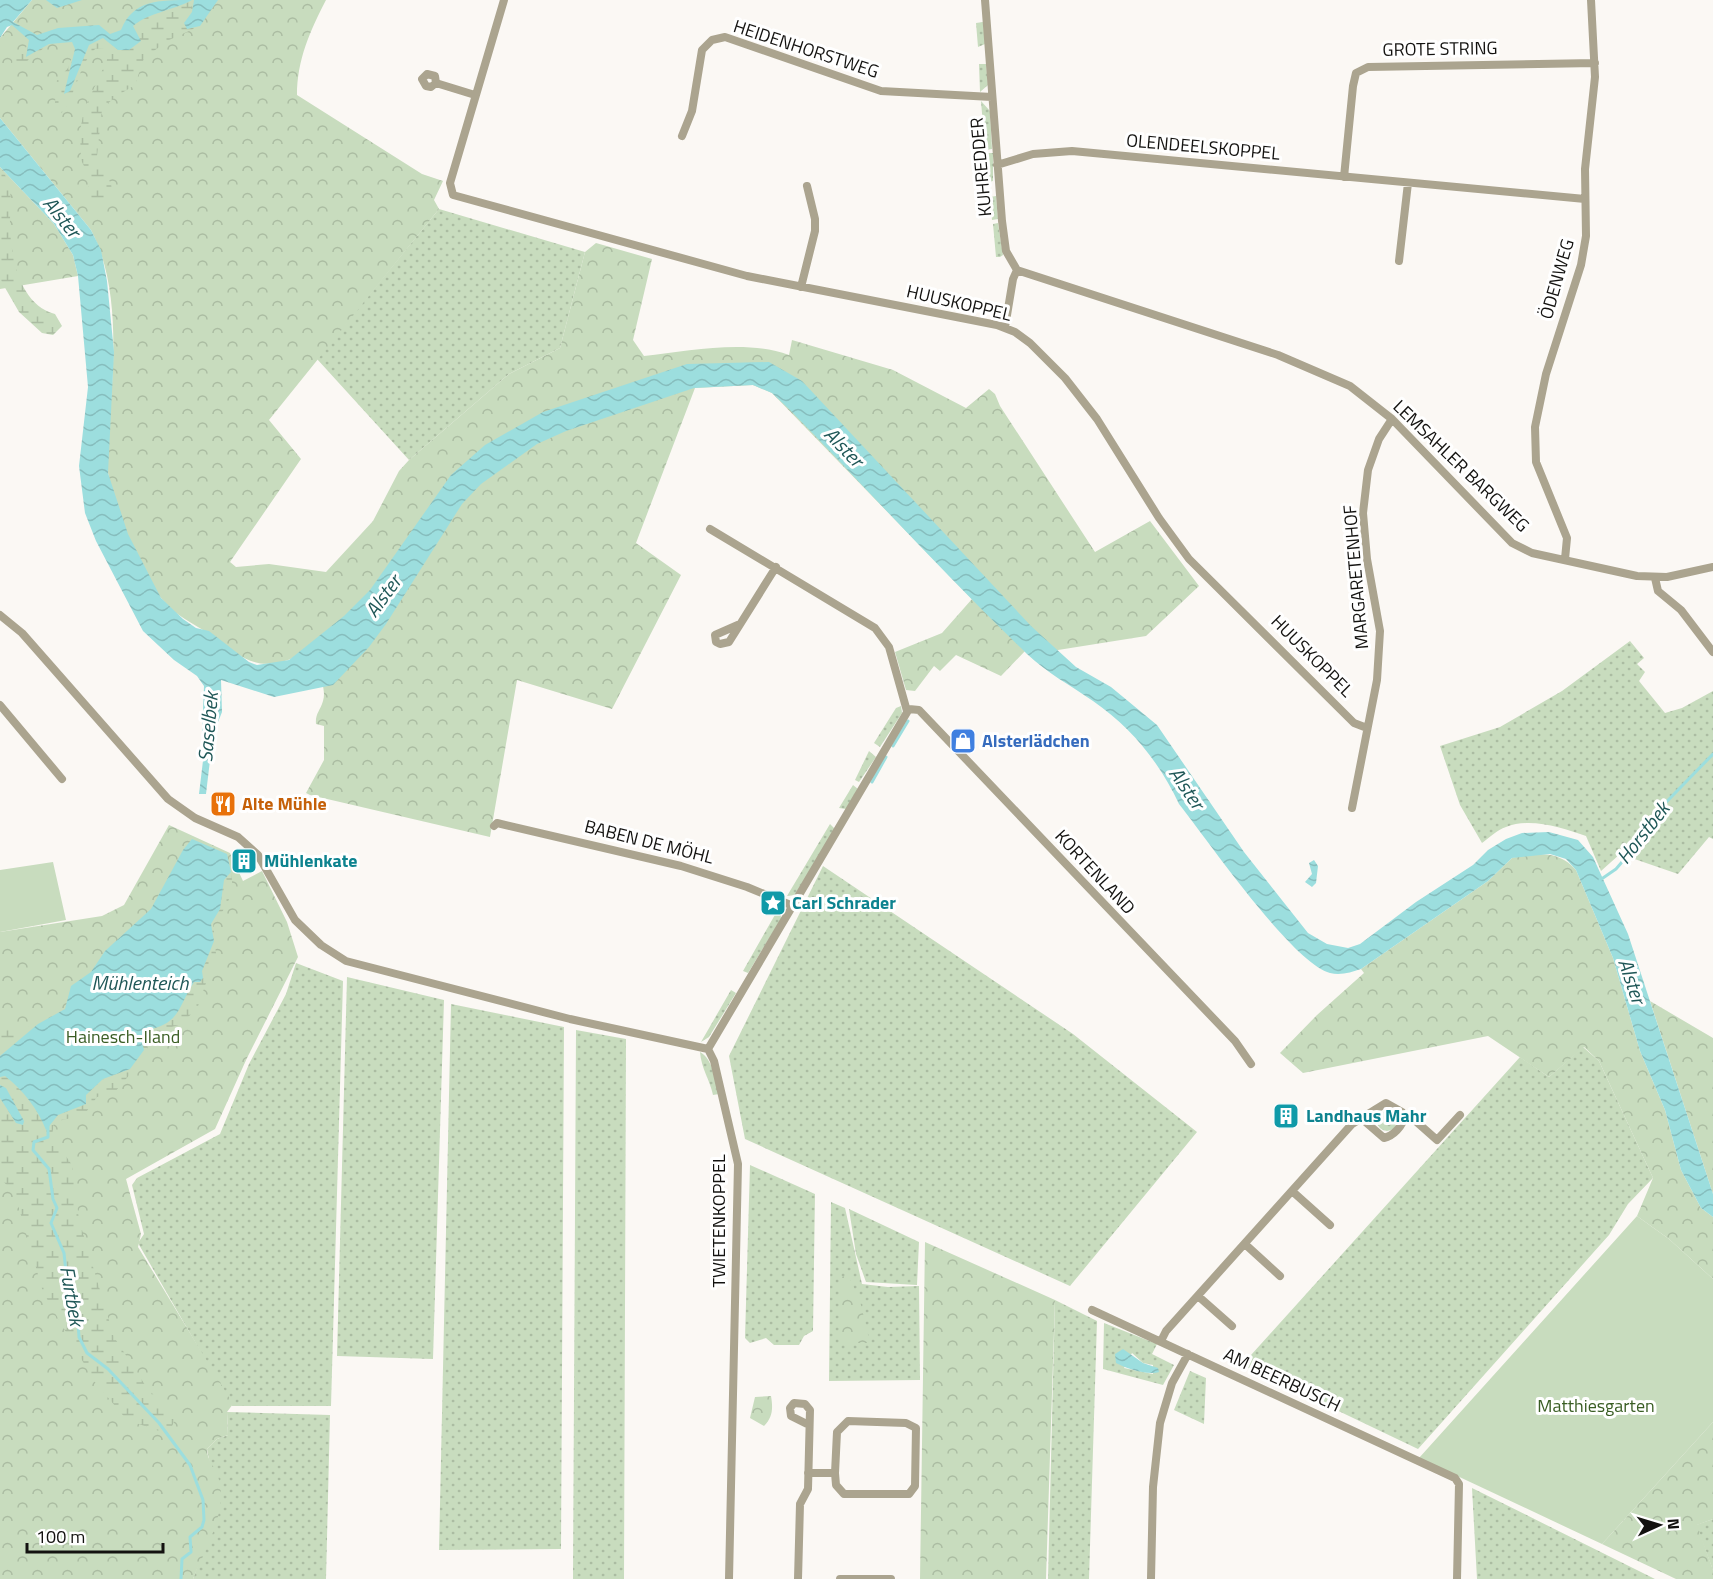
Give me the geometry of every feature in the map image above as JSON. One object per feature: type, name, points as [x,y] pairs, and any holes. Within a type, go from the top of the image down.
[{"type":"street","points":[[436,83],[475,95],[504,0]]},
{"type":"street","name":"KUHREDDER","points":[[985,0],[1006,251],[1017,270]]},
{"type":"street","name":"ÖDENWEG","points":[[1565,559],[1567,538],[1536,462],[1535,427],[1546,374],[1585,249],[1587,144],[1594,95],[1595,63],[1591,0]]},
{"type":"street","name":"HEIDENHORSTWEG","points":[[682,136],[692,111],[702,50],[712,40],[725,37],[881,91],[992,97]]},
{"type":"street","name":"GROTE STRING","points":[[1344,177],[1356,73],[1368,68],[1595,63]]},
{"type":"street","name":"HUUSKOPPEL","points":[[475,95],[450,183],[450,191],[458,197],[660,253],[801,287],[1005,327],[1030,343],[1080,396],[1174,541],[1189,559],[1354,723],[1366,728]]},
{"type":"street","name":"OLENDEELSKOPPEL","points":[[997,165],[1044,153],[1072,151],[1585,199]]},
{"type":"street","points":[[1399,261],[1408,183]]},
{"type":"street","points":[[801,287],[815,219],[807,186]]},
{"type":"street","points":[[1005,327],[1017,270]]},
{"type":"street","name":"LEMSAHLER BARGWEG","points":[[1017,270],[1278,355],[1350,386],[1392,419],[1512,543],[1532,553],[1655,578],[1713,567]]},
{"type":"street","name":"MARGARETENHOF","points":[[1352,808],[1377,680],[1380,631],[1367,559],[1363,513],[1368,470],[1379,439],[1392,419]]},
{"type":"street","points":[[1,618],[22,633],[168,799],[195,818],[235,834],[258,855],[295,920],[333,954],[395,975],[547,1013],[708,1049],[910,710],[889,647],[875,628],[776,567],[710,530]]},
{"type":"street","points":[[740,624],[776,567]]},
{"type":"street","points":[[1655,578],[1658,591],[1687,616],[1713,652]]},
{"type":"street","points":[[0,705],[62,779]]},
{"type":"street","name":"KORTENLAND","points":[[910,710],[919,711],[1235,1041],[1251,1064]]},
{"type":"street","name":"BABEN DE MÖHL","points":[[494,826],[497,823],[681,866],[747,887],[793,906]]},
{"type":"street","name":"TWIETENKOPPEL","points":[[708,1049],[714,1061],[738,1164],[729,1579]]},
{"type":"street","points":[[1161,1341],[1166,1331],[1246,1245],[1352,1124],[1361,1118],[1386,1103],[1402,1112],[1404,1117],[1403,1122],[1390,1137],[1384,1138],[1361,1118]]},
{"type":"street","points":[[1404,1117],[1411,1117],[1437,1140],[1460,1115]]},
{"type":"street","points":[[1292,1191],[1330,1225]]},
{"type":"street","points":[[1246,1245],[1280,1276]]},
{"type":"street","points":[[1198,1296],[1232,1326]]},
{"type":"street","name":"AM BEERBUSCH","points":[[1092,1310],[1458,1481],[1457,1579]]},
{"type":"street","points":[[1151,1579],[1153,1487],[1160,1423],[1172,1383],[1188,1354]]},
{"type":"street","points":[[848,1421],[906,1423],[916,1428],[915,1486],[909,1494],[844,1494],[836,1485],[835,1473],[837,1432],[848,1421]]},
{"type":"street","points":[[798,1579],[800,1504],[806,1495],[809,1425]]},
{"type":"street","points":[[808,1473],[835,1473]]},
{"type":"street","points":[[840,1579],[891,1579]]},
{"type":"green space","points":[[32,0],[326,0],[302,58],[297,95],[422,174],[443,181],[434,200],[439,209],[269,420],[301,459],[230,562],[236,567],[269,564],[326,572],[373,521],[399,471],[409,460],[509,374],[560,348],[585,252],[596,243],[652,259],[633,340],[644,356],[736,347],[772,350],[789,355],[792,340],[893,370],[966,408],[989,389],[995,394],[1000,406],[1095,552],[1150,521],[1199,586],[1146,636],[1058,650],[1025,651],[1001,676],[956,655],[940,671],[934,666],[915,691],[906,690],[895,652],[942,633],[972,599],[772,393],[753,385],[695,388],[636,543],[681,575],[612,709],[517,680],[490,837],[306,793],[324,760],[324,726],[316,724],[323,701],[323,688],[307,649],[293,658],[276,663],[255,662],[246,659],[178,614],[166,604],[153,587],[136,556],[115,502],[107,463],[113,335],[106,270],[91,230],[0,118],[0,38]]},
{"type":"green space","points":[[193,0],[187,29],[200,26],[169,40],[144,58],[135,85],[115,97],[102,109],[97,156],[111,184],[113,198],[105,207],[93,206],[86,194],[91,180],[81,160],[80,131],[84,110],[107,60],[106,48],[95,49],[89,56],[70,99],[60,115],[54,114],[57,80],[68,68],[75,49],[64,93],[88,45],[103,37],[118,50],[133,26],[144,17],[169,11]]},
{"type":"green space","points":[[983,22],[985,44],[978,47],[976,23]]},
{"type":"green space","points":[[29,40],[26,56],[49,44],[22,65],[14,67],[13,58],[25,50]]},
{"type":"green space","points":[[979,64],[986,64],[988,85],[980,92]]},
{"type":"green space","points":[[981,101],[990,111],[992,149],[985,150]]},
{"type":"green space","points":[[986,153],[993,153],[993,181],[988,182]]},
{"type":"green space","points":[[0,167],[54,224],[73,255],[78,276],[0,289]]},
{"type":"green space","points":[[0,168],[10,190],[10,230],[13,255],[20,281],[34,302],[55,314],[62,326],[53,335],[42,333],[19,312],[0,279]]},
{"type":"green space","points":[[996,196],[998,219],[992,220],[990,197]]},
{"type":"green space","points":[[439,209],[585,252],[560,348],[509,374],[409,460],[317,359]]},
{"type":"green space","points":[[998,223],[1003,255],[996,257],[993,224]]},
{"type":"green space","points":[[1630,641],[1644,658],[1637,664],[1645,672],[1639,681],[1665,713],[1682,708],[1713,691],[1713,839],[1709,837],[1678,874],[1620,854],[1601,871],[1586,836],[1536,823],[1506,827],[1482,843],[1460,805],[1440,746],[1500,727],[1562,691]]},
{"type":"green space","points":[[901,706],[902,713],[880,747],[874,743],[896,708]]},
{"type":"green space","points":[[869,751],[876,757],[859,782],[855,780]]},
{"type":"green space","points":[[853,785],[858,789],[846,809],[839,808]]},
{"type":"green space","points":[[830,824],[835,829],[795,895],[787,896]]},
{"type":"green space","name":"Hainesch-Iland","points":[[169,825],[230,853],[243,881],[262,871],[287,922],[298,957],[247,1058],[215,1129],[126,1179],[141,1234],[138,1247],[233,1404],[227,1412],[228,1435],[217,1439],[207,1449],[219,1480],[220,1506],[214,1531],[193,1579],[0,1579],[0,932],[102,916],[124,905]]},
{"type":"green space","points":[[1528,854],[1560,858],[1576,870],[1613,958],[1640,1051],[1665,1110],[1681,1170],[1701,1208],[1713,1217],[1713,1279],[1669,1239],[1637,1216],[1653,1178],[1599,1061],[1584,1047],[1549,1077],[1488,1036],[1303,1073],[1280,1053],[1317,1015],[1364,973],[1361,969],[1488,881],[1512,858]]},
{"type":"green space","points":[[53,862],[66,920],[0,932],[0,870]]},
{"type":"green space","points":[[823,866],[1073,1034],[1197,1132],[1070,1286],[745,1139],[729,1056]]},
{"type":"green space","points":[[231,872],[232,886],[229,900],[213,922],[216,954],[197,1009],[179,1025],[150,1033],[145,1041],[149,1052],[114,1093],[97,1097],[84,1115],[54,1122],[52,1136],[72,1165],[79,1220],[114,1337],[147,1388],[176,1418],[168,1434],[127,1420],[94,1381],[43,1292],[14,1191],[0,1179],[0,1098],[16,1123],[6,1088],[0,1085],[0,1077],[5,1076],[24,1093],[46,1129],[58,1115],[86,1104],[86,1095],[103,1079],[130,1069],[141,1038],[147,1030],[161,1028],[202,971],[214,941],[211,924],[220,909],[224,880]]},
{"type":"green space","points":[[780,906],[781,919],[748,973],[743,971]]},
{"type":"green space","points":[[296,963],[343,981],[331,1406],[232,1406],[138,1243],[144,1234],[132,1185],[137,1178],[220,1134],[249,1064],[286,994]]},
{"type":"green space","points":[[347,977],[444,1000],[433,1359],[337,1356]]},
{"type":"green space","points":[[731,990],[736,993],[709,1037],[701,1042]]},
{"type":"green space","points":[[1650,1001],[1713,1038],[1713,1194]]},
{"type":"green space","points":[[451,1004],[564,1027],[561,1549],[439,1550]]},
{"type":"green space","points":[[37,1026],[0,1056],[0,1030]]},
{"type":"green space","points":[[576,1030],[626,1039],[624,1579],[573,1579]]},
{"type":"green space","points":[[1583,1047],[1599,1061],[1653,1178],[1628,1204],[1609,1235],[1418,1449],[1242,1365],[1520,1057],[1549,1077]]},
{"type":"green space","points":[[700,1052],[711,1065],[719,1094],[713,1095]]},
{"type":"green space","points":[[1387,1111],[1394,1114],[1397,1121],[1394,1128],[1387,1131],[1380,1128],[1377,1121],[1380,1114]]},
{"type":"green space","points":[[750,1165],[815,1194],[813,1331],[804,1336],[799,1345],[774,1345],[766,1338],[750,1343],[745,1338]]},
{"type":"green space","points":[[831,1202],[845,1208],[862,1284],[888,1287],[919,1286],[920,1380],[829,1381]]},
{"type":"green space","points":[[849,1209],[919,1242],[917,1285],[866,1282],[856,1254]]},
{"type":"green space","name":"Matthiesgarten","points":[[1637,1216],[1669,1239],[1713,1279],[1713,1422],[1602,1544],[1419,1458]]},
{"type":"green space","points":[[925,1242],[1055,1300],[1046,1579],[920,1579]]},
{"type":"green space","points":[[840,1276],[849,1277],[860,1301],[870,1343],[839,1343]]},
{"type":"green space","points":[[1055,1300],[1097,1321],[1089,1579],[1048,1579]]},
{"type":"green space","points":[[1104,1323],[1157,1344],[1152,1354],[1174,1365],[1163,1385],[1103,1369]],"holes":[[[1132,1353],[1143,1363],[1153,1365],[1153,1374],[1124,1368]]]},
{"type":"green space","points":[[1190,1371],[1206,1378],[1204,1424],[1174,1410]]},
{"type":"green space","points":[[771,1396],[772,1412],[764,1426],[750,1418],[755,1397]]},
{"type":"green space","points":[[227,1412],[330,1415],[326,1579],[193,1579],[199,1562],[210,1464],[207,1449],[217,1439],[228,1435]]},
{"type":"green space","points":[[1713,1422],[1713,1519],[1697,1525],[1713,1570],[1713,1579],[1676,1579],[1602,1544]]},
{"type":"green space","points":[[1472,1488],[1655,1579],[1477,1579]]},
{"type":"green space","points":[[1713,1519],[1713,1570],[1696,1525]]},
{"type":"water","points":[[0,0],[32,0],[13,22],[37,35],[58,28],[99,25],[110,34],[121,30],[126,20],[140,7],[168,0],[192,0],[133,26],[141,41],[129,50],[118,50],[103,38],[89,45],[70,91],[64,94],[75,49],[72,42],[49,44],[26,57],[29,40],[12,25],[7,27],[0,38]]},
{"type":"water","points":[[46,0],[82,0],[57,8]]},
{"type":"water","points":[[194,0],[218,0],[200,26],[187,29],[184,23],[192,12]]},
{"type":"water","points":[[0,118],[91,230],[101,250],[107,281],[114,352],[108,473],[128,534],[161,598],[196,628],[209,631],[249,662],[257,665],[289,660],[344,616],[370,590],[451,475],[485,445],[543,412],[687,364],[769,362],[802,381],[1031,626],[1076,667],[1111,687],[1157,725],[1244,852],[1308,933],[1327,944],[1348,948],[1360,944],[1416,902],[1473,865],[1488,850],[1506,839],[1522,833],[1549,832],[1578,840],[1593,857],[1628,934],[1713,1194],[1713,1217],[1701,1208],[1681,1170],[1665,1110],[1640,1051],[1613,958],[1576,870],[1566,859],[1550,854],[1512,858],[1488,881],[1361,969],[1334,974],[1314,964],[1294,947],[1251,898],[1179,804],[1163,774],[1132,734],[1107,711],[1027,654],[790,410],[772,393],[753,385],[694,388],[566,431],[537,444],[481,484],[462,504],[386,624],[369,647],[333,685],[274,697],[221,680],[222,712],[213,735],[206,794],[199,794],[205,744],[202,733],[204,686],[197,676],[174,660],[143,631],[96,541],[85,513],[79,466],[88,387],[78,276],[73,255],[54,224],[0,167]]},
{"type":"water","name":"Mühlenteich","points":[[192,839],[227,854],[231,872],[224,880],[220,909],[211,924],[214,941],[202,971],[203,978],[200,982],[194,982],[172,1019],[146,1030],[141,1038],[144,1050],[130,1069],[103,1079],[86,1095],[86,1104],[58,1115],[46,1130],[34,1107],[18,1087],[5,1076],[0,1077],[0,1056],[38,1024],[65,1009],[71,986],[91,972],[105,951],[151,909],[183,850]]},
{"type":"water","points":[[1314,860],[1318,866],[1316,883],[1312,887],[1305,882],[1312,874],[1309,863]]},
{"type":"water","points":[[0,1085],[6,1088],[24,1121],[23,1125],[16,1123],[0,1098]]},
{"type":"water","points":[[1123,1349],[1143,1363],[1158,1368],[1159,1372],[1143,1372],[1116,1363],[1115,1354]]},
{"type":"waterway","points":[[893,746],[908,721]]},
{"type":"waterway","name":"Horstbek","points":[[1600,880],[1616,869],[1634,848],[1643,826],[1713,754]]},
{"type":"waterway","points":[[872,782],[886,757]]},
{"type":"waterway","name":"Furtbek","points":[[48,1125],[48,1137],[34,1142],[33,1150],[49,1169],[53,1199],[57,1208],[51,1223],[64,1253],[70,1311],[78,1323],[79,1337],[87,1353],[108,1369],[159,1423],[190,1465],[203,1500],[204,1520],[202,1527],[190,1537],[191,1552],[182,1559],[181,1579]]},
{"type":"place","name":"Alsterlädchen","points":[[963,741]]},
{"type":"place","name":"Alte Mühle","points":[[223,804]]},
{"type":"place","name":"Mühlenkate","points":[[244,861]]},
{"type":"place","name":"Carl Schrader","points":[[773,903]]},
{"type":"place","name":"Landhaus Mahr","points":[[1286,1116]]},
{"type":"water label","name":"Alster","points":[[62,217]]},
{"type":"water label","name":"Alster","points":[[844,447]]},
{"type":"water label","name":"Alster","points":[[383,596]]},
{"type":"water label","name":"Saselbek","points":[[208,727]]},
{"type":"water label","name":"Alster","points":[[1187,788]]},
{"type":"water label","name":"Alster","points":[[1632,981]]}]
